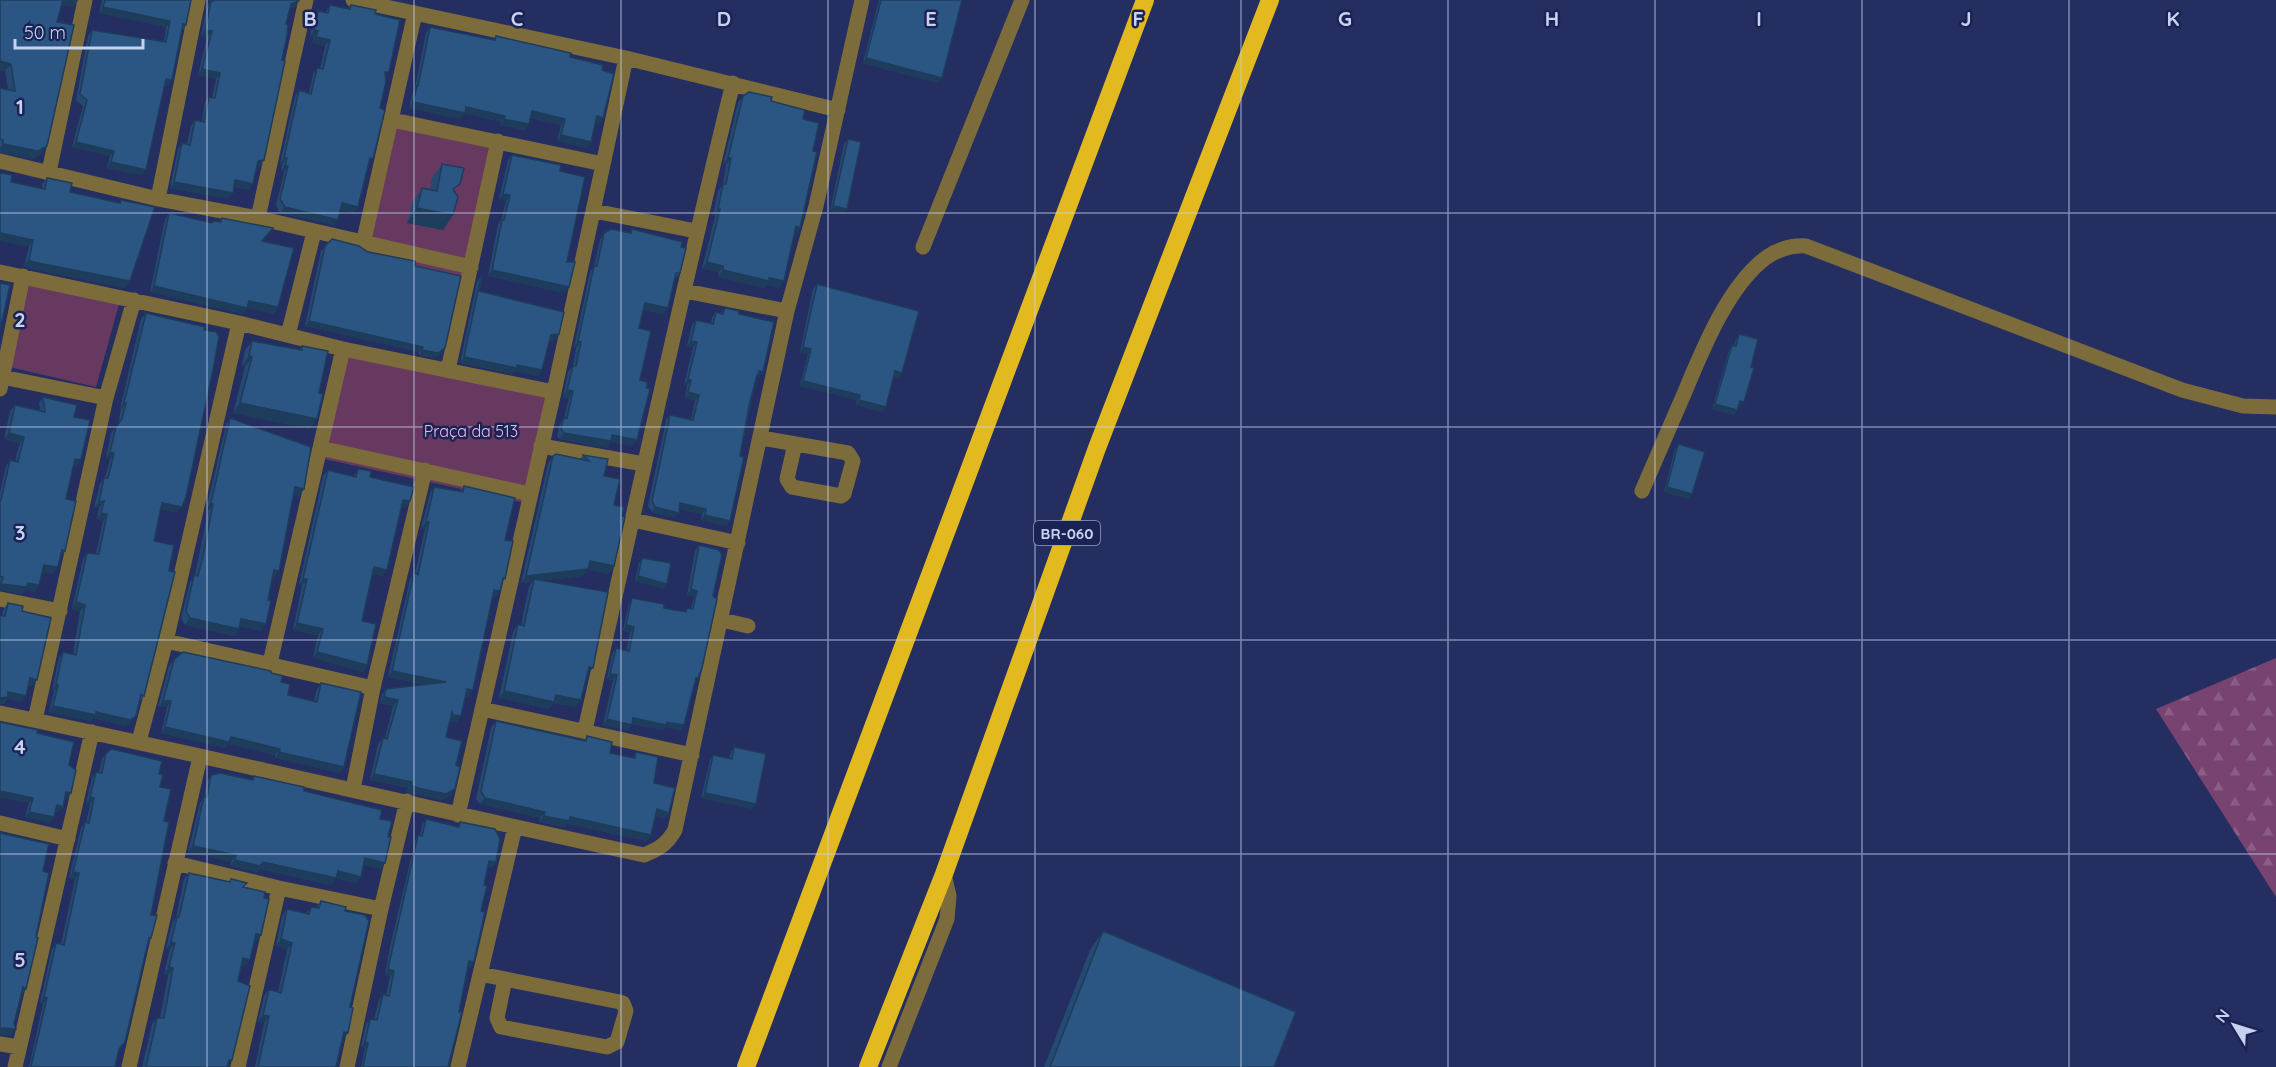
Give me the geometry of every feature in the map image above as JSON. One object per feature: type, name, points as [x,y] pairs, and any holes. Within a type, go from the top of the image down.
[{"type":"highway","points":[[746,1067],[1145,0]]},
{"type":"highway","name":"BR-060","points":[[868,1067],[944,874],[1097,448],[1270,0]]},
{"type":"street","points":[[49,172],[85,0]]},
{"type":"street","points":[[158,199],[198,0]]},
{"type":"street","points":[[258,218],[306,0]]},
{"type":"street","points":[[352,0],[626,58],[838,110]]},
{"type":"street","points":[[0,713],[139,741],[200,757],[644,855],[658,850],[669,841],[675,830],[692,755],[787,311],[816,206],[862,0]]},
{"type":"street","points":[[923,247],[1022,0]]},
{"type":"street","points":[[363,244],[415,13]]},
{"type":"street","points":[[458,815],[554,392],[626,58]]},
{"type":"street","points":[[585,730],[685,291],[696,231],[733,83]]},
{"type":"street","points":[[392,120],[603,164]]},
{"type":"street","points":[[448,370],[498,141]]},
{"type":"street","points":[[0,161],[158,199],[258,218],[471,267]]},
{"type":"street","points":[[594,211],[696,231]]},
{"type":"street","points":[[288,335],[314,232]]},
{"type":"street","points":[[1642,491],[1708,337],[1725,307],[1745,279],[1765,258],[1793,245],[1806,246],[2182,390],[2243,406],[2276,407]]},
{"type":"street","points":[[0,272],[239,323],[343,349],[554,392]]},
{"type":"street","points":[[23,276],[1,383],[106,398]]},
{"type":"street","points":[[685,291],[787,311]]},
{"type":"street","points":[[35,720],[106,398],[134,300]]},
{"type":"street","points":[[139,741],[166,641],[239,323]]},
{"type":"street","points":[[270,663],[343,349]]},
{"type":"street","points":[[760,438],[849,453],[854,461],[844,494],[841,496],[792,487],[788,483],[795,444]]},
{"type":"street","points":[[541,446],[644,464]]},
{"type":"street","points":[[320,448],[530,494]]},
{"type":"street","points":[[353,789],[373,687],[425,470]]},
{"type":"street","points":[[633,520],[738,543]]},
{"type":"street","points":[[0,599],[60,611]]},
{"type":"street","points":[[722,620],[748,626]]},
{"type":"street","points":[[166,641],[373,687]]},
{"type":"street","points":[[482,710],[585,730],[692,755]]},
{"type":"street","points":[[15,1067],[92,732]]},
{"type":"street","points":[[129,1067],[200,757]]},
{"type":"street","points":[[347,1067],[407,801]]},
{"type":"street","points":[[0,824],[68,839]]},
{"type":"street","points":[[458,1067],[515,827]]},
{"type":"street","points":[[176,863],[279,888],[381,909]]},
{"type":"street","points":[[889,1067],[947,919],[949,896],[944,874]]},
{"type":"street","points":[[238,1067],[279,888]]},
{"type":"street","points":[[480,974],[505,979],[623,1003],[626,1011],[617,1042],[607,1047],[501,1027],[497,1018],[505,979]]},
{"type":"street","points":[[0,1044],[19,1047]]},
{"type":"green space","points":[[394,112],[506,138],[472,279],[358,254]]},
{"type":"green space","points":[[24,277],[121,297],[96,387],[5,366]]},
{"type":"green space","name":"Praça da 513","points":[[337,342],[562,389],[534,505],[311,456]]},
{"type":"green space","points":[[2276,658],[2276,897],[2156,709]]},
{"type":"building","points":[[0,0],[63,0],[57,22],[74,25],[47,146],[38,151],[3,144],[3,140],[0,139],[0,88],[15,91],[11,64],[0,61]]},
{"type":"building","points":[[105,0],[191,0],[186,25],[183,24],[172,80],[166,79],[146,170],[111,162],[114,151],[76,142],[87,100],[80,94],[92,30],[166,42],[170,21],[103,7]]},
{"type":"building","points":[[299,0],[291,4],[286,24],[288,24],[287,36],[282,60],[285,61],[264,160],[258,161],[253,184],[235,180],[233,193],[174,182],[182,143],[190,145],[195,120],[204,122],[209,97],[215,98],[220,73],[202,69],[212,31],[205,30],[211,1]]},
{"type":"building","points":[[881,0],[962,0],[942,78],[866,58]]},
{"type":"building","points":[[330,5],[350,9],[351,5],[376,10],[375,14],[400,20],[389,72],[385,72],[386,82],[380,108],[385,110],[373,159],[370,158],[358,207],[342,203],[338,220],[285,207],[280,199],[288,166],[285,166],[287,158],[284,158],[299,90],[311,94],[317,68],[323,69],[330,40],[316,37],[318,31],[314,30],[318,11],[328,13]]},
{"type":"building","points":[[430,27],[495,40],[496,36],[571,53],[570,57],[603,65],[602,70],[614,74],[603,118],[597,116],[591,142],[561,135],[565,119],[532,111],[529,124],[466,107],[465,113],[413,102]]},
{"type":"building","points":[[749,92],[772,97],[771,101],[805,110],[803,119],[819,123],[813,151],[817,152],[800,228],[796,226],[784,281],[769,278],[769,281],[723,270],[723,266],[707,262],[720,209],[718,209],[723,184],[726,184],[731,158],[728,158],[743,96]]},
{"type":"building","points":[[848,139],[861,142],[847,209],[833,206]]},
{"type":"building","points":[[512,155],[561,165],[560,171],[585,177],[567,262],[575,262],[569,287],[492,270],[502,220],[504,220],[510,195],[503,194]]},
{"type":"building","points":[[442,164],[464,168],[460,184],[453,189],[458,197],[453,215],[417,208],[422,188],[437,191]]},
{"type":"building","points":[[0,173],[12,175],[11,182],[45,189],[47,178],[72,183],[70,192],[120,203],[121,200],[155,207],[130,281],[29,260],[33,240],[0,233]]},
{"type":"building","points":[[169,213],[212,223],[213,221],[221,222],[222,218],[273,228],[262,241],[294,248],[278,307],[249,301],[247,308],[154,286]]},
{"type":"building","points":[[611,229],[631,233],[632,229],[683,242],[681,247],[686,248],[680,273],[676,273],[668,308],[645,303],[639,328],[651,331],[640,380],[647,382],[647,388],[650,389],[637,440],[612,435],[611,441],[564,433],[561,429],[564,417],[567,418],[573,391],[567,390],[573,366],[576,366],[581,342],[578,341],[594,266],[597,266],[604,233]]},
{"type":"building","points":[[332,239],[359,246],[368,252],[415,261],[415,266],[461,276],[445,348],[438,353],[422,350],[423,347],[309,321],[325,246]]},
{"type":"building","points":[[481,276],[479,291],[564,312],[559,334],[551,335],[542,370],[517,365],[517,368],[464,357]]},
{"type":"building","points":[[0,283],[10,285],[0,331]]},
{"type":"building","points":[[817,284],[919,311],[902,373],[895,371],[886,407],[859,400],[860,395],[803,381],[811,349],[803,347]]},
{"type":"building","points":[[725,308],[739,311],[739,314],[774,322],[763,372],[759,371],[757,375],[749,406],[740,456],[744,457],[730,521],[705,515],[706,509],[680,503],[679,513],[655,507],[652,501],[670,415],[693,420],[699,395],[688,392],[691,380],[688,379],[697,342],[691,341],[696,320],[713,324],[716,312],[723,314]]},
{"type":"building","points":[[146,313],[205,327],[204,330],[216,332],[219,337],[186,497],[182,507],[162,503],[154,541],[174,545],[169,571],[175,572],[144,696],[141,694],[136,716],[130,720],[53,706],[63,652],[76,655],[85,605],[76,602],[87,553],[99,554],[107,514],[101,513],[104,501],[99,502],[104,478],[108,478],[114,453],[110,452],[116,427],[122,419]]},
{"type":"building","points":[[1739,334],[1758,339],[1751,367],[1754,368],[1744,402],[1740,401],[1737,410],[1715,404],[1732,345],[1736,346]]},
{"type":"building","points":[[252,341],[302,350],[302,346],[328,351],[319,393],[323,394],[317,419],[240,403],[252,357],[249,356]]},
{"type":"building","points":[[43,397],[77,405],[74,417],[90,420],[81,460],[75,459],[66,499],[76,501],[65,551],[62,550],[58,567],[44,565],[39,585],[28,583],[27,587],[1,584],[3,577],[0,576],[0,500],[10,460],[18,462],[24,437],[9,433],[15,405],[45,412]]},
{"type":"building","points":[[230,418],[311,447],[304,489],[295,487],[279,571],[274,570],[266,624],[241,619],[239,629],[190,618],[186,611],[194,575],[198,576],[203,556],[213,504],[211,503]]},
{"type":"building","points":[[1678,444],[1705,452],[1692,494],[1667,487]]},
{"type":"building","points":[[556,454],[589,461],[583,455],[608,459],[604,476],[620,479],[614,505],[624,507],[622,516],[625,517],[614,566],[590,561],[588,569],[526,576],[553,456]]},
{"type":"building","points":[[358,469],[371,471],[370,477],[414,487],[410,501],[403,500],[387,570],[374,567],[362,621],[376,624],[367,665],[317,652],[323,629],[297,623],[307,579],[303,579],[328,470],[356,477]]},
{"type":"building","points":[[464,486],[515,498],[505,540],[513,541],[505,579],[503,578],[500,591],[494,590],[473,690],[467,689],[461,716],[453,715],[452,712],[446,737],[462,741],[456,765],[460,767],[455,789],[446,794],[418,788],[411,785],[412,782],[374,774],[383,738],[387,739],[398,700],[384,697],[386,689],[446,682],[392,671],[414,572],[418,575],[434,487],[463,492]]},
{"type":"building","points":[[699,545],[719,550],[722,555],[713,596],[717,599],[702,668],[696,678],[684,725],[667,722],[666,725],[633,718],[632,725],[607,719],[617,675],[610,674],[616,648],[629,651],[634,627],[626,625],[632,598],[664,604],[664,608],[686,612],[687,608],[693,609],[697,591],[691,589]]},
{"type":"building","points":[[642,558],[671,563],[667,584],[638,576]]},
{"type":"building","points":[[534,579],[608,592],[593,668],[589,667],[581,700],[556,695],[554,702],[504,691],[518,624],[524,626]]},
{"type":"building","points":[[8,603],[23,606],[22,611],[51,618],[37,680],[30,678],[26,696],[8,692],[8,697],[0,698],[0,615],[5,616]]},
{"type":"building","points":[[183,652],[271,671],[271,673],[283,676],[281,682],[290,684],[288,695],[317,702],[321,683],[361,692],[344,767],[279,752],[280,749],[231,737],[229,742],[165,727],[171,701],[163,701],[174,660]]},
{"type":"building","points":[[496,721],[586,741],[587,736],[612,742],[610,753],[635,758],[636,752],[658,757],[654,783],[675,788],[669,813],[657,809],[651,835],[570,817],[569,821],[544,816],[545,812],[485,798],[481,792]]},
{"type":"building","points":[[0,722],[38,730],[37,733],[74,742],[69,765],[76,770],[71,793],[66,792],[63,807],[57,805],[54,817],[29,812],[33,798],[0,791]]},
{"type":"building","points":[[734,747],[766,754],[756,804],[705,793],[713,755],[732,759]]},
{"type":"building","points":[[112,749],[162,761],[159,774],[163,775],[160,787],[171,789],[164,821],[169,822],[151,915],[157,915],[151,938],[149,938],[125,1042],[119,1049],[115,1067],[31,1067],[47,998],[44,997],[56,943],[64,945],[79,873],[73,872],[85,822],[89,823],[94,798],[90,797],[96,772],[102,773],[106,753]]},
{"type":"building","points":[[220,773],[253,780],[254,776],[304,787],[304,791],[382,810],[380,819],[392,821],[385,863],[365,858],[361,877],[338,871],[336,878],[263,862],[260,866],[235,860],[236,855],[193,846],[211,775]]},
{"type":"building","points":[[426,819],[459,827],[460,822],[495,829],[500,839],[496,862],[489,861],[484,885],[487,886],[481,911],[485,912],[474,962],[469,961],[459,1012],[462,1012],[448,1067],[363,1067],[370,1019],[377,1020],[383,994],[389,996],[394,971],[388,969],[418,835],[422,836]]},
{"type":"building","points":[[0,833],[49,844],[43,871],[49,873],[36,937],[38,938],[26,989],[23,987],[14,1024],[16,1029],[0,1029]]},
{"type":"building","points":[[189,873],[230,882],[231,879],[247,883],[243,887],[265,892],[264,898],[269,899],[261,935],[256,934],[250,960],[243,958],[238,981],[250,986],[232,1060],[229,1060],[227,1067],[146,1067],[157,1018],[164,1018],[173,968],[169,967],[175,943],[171,942]]},
{"type":"building","points":[[321,901],[346,907],[345,911],[365,915],[369,921],[350,1007],[353,1008],[348,1033],[344,1032],[336,1067],[258,1067],[269,1016],[263,1015],[269,989],[281,993],[292,943],[281,939],[287,909],[309,914],[311,907],[319,908]]},
{"type":"building","points":[[1103,931],[1296,1012],[1274,1067],[1050,1067]]}]
